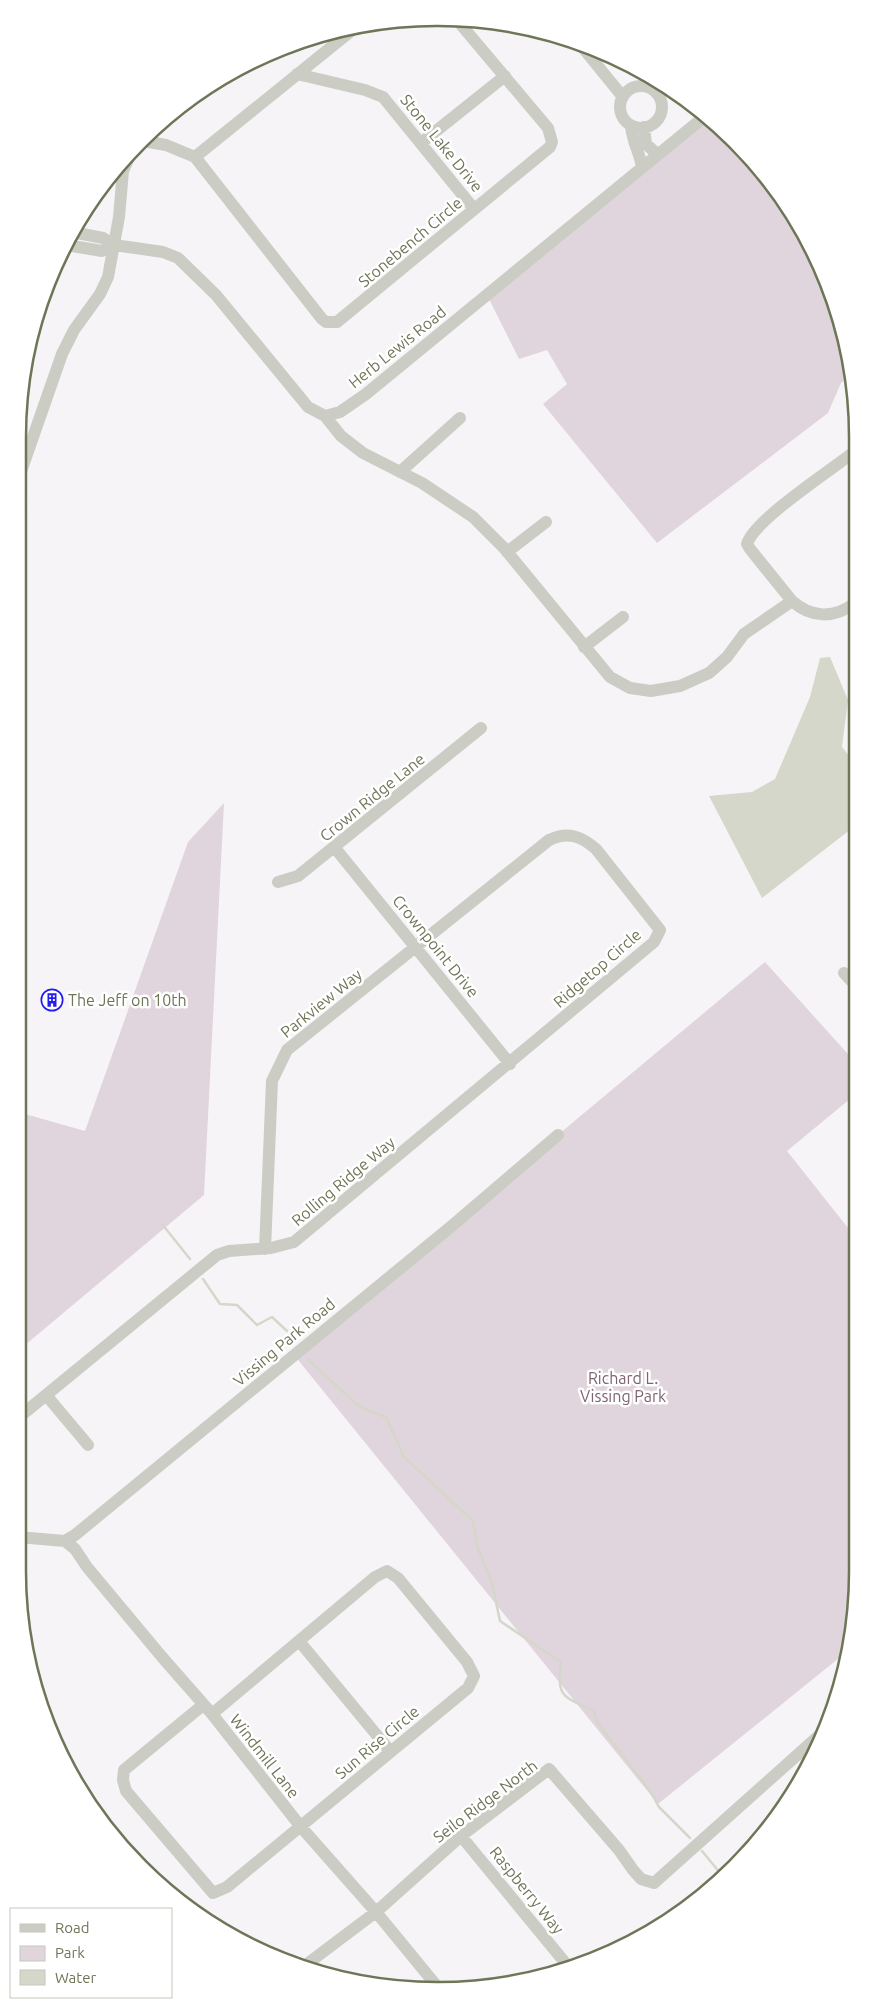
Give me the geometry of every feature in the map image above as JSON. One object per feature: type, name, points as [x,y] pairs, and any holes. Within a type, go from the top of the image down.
[{"type":"street","name":"Stonebench Circle","points":[[152,142],[166,145],[195,157],[322,319],[333,323],[343,318],[550,147],[552,142],[548,128],[463,27]]},
{"type":"street","points":[[195,157],[344,37]]},
{"type":"street","points":[[589,56],[623,97]]},
{"type":"street","name":"Stone Lake Drive","points":[[298,74],[365,90],[382,97],[474,210]]},
{"type":"street","points":[[421,143],[505,76]]},
{"type":"street","points":[[642,168],[641,159],[633,144],[631,124],[621,112],[623,97],[637,86],[648,84]]},
{"type":"street","points":[[631,124],[644,127],[654,123],[661,112],[660,98],[655,89]]},
{"type":"street","name":"Herb Lewis Road","points":[[325,416],[340,412],[366,394],[700,121]]},
{"type":"street","points":[[644,127],[646,144],[658,155]]},
{"type":"street","points":[[26,457],[62,354],[74,330],[100,294],[108,277],[123,172]]},
{"type":"street","points":[[80,234],[103,238],[114,245],[163,252],[178,258],[216,295],[308,407],[325,416],[341,436],[363,452],[422,483],[474,517],[507,552],[610,677],[630,688],[651,691],[680,686],[709,673],[727,657],[744,634],[792,601]]},
{"type":"street","points":[[74,246],[102,251],[114,245]]},
{"type":"street","points":[[400,472],[460,418]]},
{"type":"street","points":[[849,456],[761,523],[748,539],[747,544],[792,601],[812,614],[836,614],[849,606]]},
{"type":"street","points":[[507,552],[546,522]]},
{"type":"street","points":[[584,647],[623,617]]},
{"type":"street","name":"Crown Ridge Lane","points":[[278,882],[298,876],[335,848],[481,728]]},
{"type":"street","name":"Ridgetop Circle","points":[[416,948],[549,840],[561,834],[575,836],[584,839],[596,850],[660,930],[654,942],[510,1064]]},
{"type":"street","name":"Crownpoint Drive","points":[[335,848],[510,1064]]},
{"type":"street","name":"Parkview Way","points":[[265,1248],[272,1081],[287,1050],[416,948]]},
{"type":"street","points":[[844,973],[849,978]]},
{"type":"street","name":"Rolling Ridge Way","points":[[26,1411],[217,1255],[229,1251],[265,1248],[294,1242],[510,1064]]},
{"type":"street","name":"Vissing Park Road","points":[[65,1541],[453,1225],[558,1135]]},
{"type":"street","points":[[46,1395],[88,1445]]},
{"type":"street","points":[[26,1538],[65,1541]]},
{"type":"street","name":"Windmill Lane","points":[[65,1541],[75,1549],[87,1566],[208,1710],[301,1827],[376,1912],[433,1982]]},
{"type":"street","name":"Sun Rise Circle","points":[[387,1571],[398,1578],[467,1662],[474,1676],[468,1688],[301,1827],[227,1887],[213,1893],[126,1791],[123,1780],[124,1770],[208,1710],[299,1641],[375,1577],[387,1571]]},
{"type":"street","points":[[299,1641],[390,1751]]},
{"type":"street","name":"Seilo Ridge North","points":[[310,1962],[376,1912],[461,1836],[549,1770],[619,1850],[633,1870],[641,1878],[654,1883],[810,1744]]},
{"type":"street","name":"Raspberry Way","points":[[461,1836],[564,1962]]},
{"type":"green space","points":[[699,120],[747,166],[764,187],[794,232],[827,305],[835,331],[844,380],[841,383],[828,413],[657,543],[543,404],[567,384],[547,350],[519,359],[487,295]]},
{"type":"green space","points":[[224,803],[204,1195],[26,1344],[26,1114],[85,1131],[188,842]]},
{"type":"green space","name":"Richard L. Vissing Park","points":[[765,962],[849,1055],[849,1100],[787,1151],[849,1229],[849,1570],[848,1597],[839,1658],[658,1804],[294,1355]]},
{"type":"water","points":[[830,657],[848,700],[842,747],[849,756],[849,831],[762,898],[709,796],[752,792],[775,779],[810,697],[820,658]]},
{"type":"waterway","points":[[162,1224],[190,1259]]},
{"type":"waterway","points":[[203,1279],[220,1304],[237,1305],[257,1325],[272,1317],[287,1331]]},
{"type":"waterway","points":[[308,1360],[360,1407],[386,1417],[404,1457],[473,1521],[477,1546],[492,1583],[500,1621],[561,1662],[560,1683],[564,1695],[594,1711],[597,1722],[650,1791],[659,1807],[690,1838]]},
{"type":"waterway","points":[[702,1851],[718,1871]]},
{"type":"place","name":"The Jeff on 10th","points":[[52,1000]]}]
